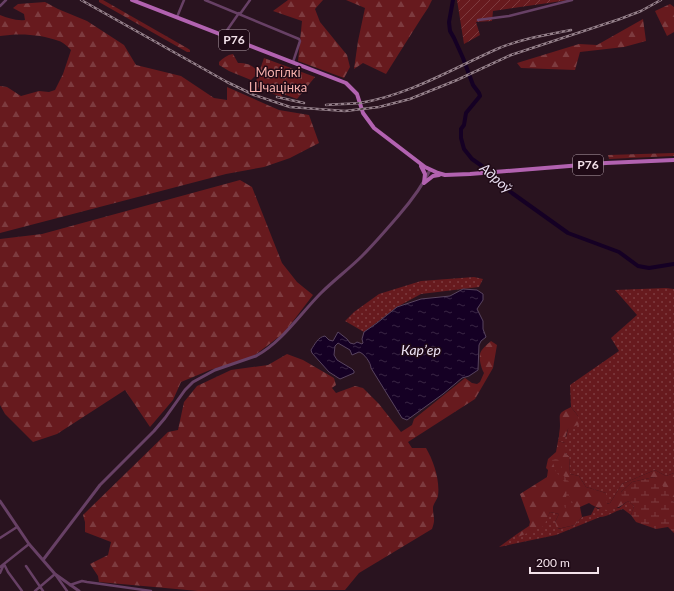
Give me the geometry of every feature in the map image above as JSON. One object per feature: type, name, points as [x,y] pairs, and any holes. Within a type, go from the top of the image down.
[{"type":"main road","name":"Р76","points":[[132,0],[337,79],[349,85],[357,94],[363,113],[368,122],[419,163],[432,171],[445,175],[674,160]]},
{"type":"main road","points":[[419,163],[425,174],[425,182]]},
{"type":"main road","points":[[425,182],[434,175],[445,175]]},
{"type":"street","points":[[0,6],[6,0]]},
{"type":"street","points":[[177,17],[184,0]]},
{"type":"street","points":[[205,0],[299,39],[300,41],[292,62]]},
{"type":"street","points":[[223,36],[250,0]]},
{"type":"street","points":[[478,20],[509,16],[572,0]]},
{"type":"street","points":[[43,560],[100,485],[154,431],[185,390],[193,382],[206,374],[256,356],[272,345],[321,293],[368,250],[412,199],[432,171]]},
{"type":"street","points":[[0,501],[17,527],[67,591]]},
{"type":"street","points":[[0,510],[4,507]]},
{"type":"street","points":[[0,538],[17,527]]},
{"type":"street","points":[[0,567],[30,544]]},
{"type":"street","points":[[0,573],[4,564]]},
{"type":"street","points":[[4,564],[22,591]]},
{"type":"street","points":[[26,566],[43,591]]},
{"type":"street","points":[[55,574],[79,591]]},
{"type":"street","points":[[35,591],[55,574]]},
{"type":"street","points":[[70,585],[82,581],[151,591]]},
{"type":"green space","points":[[99,0],[103,0],[187,48],[190,52],[187,52],[99,2]]},
{"type":"green space","points":[[288,0],[323,0],[315,9],[320,22],[347,55],[350,67],[344,78],[298,61],[302,21],[273,11]]},
{"type":"green space","points":[[346,0],[432,0],[386,74],[363,63],[354,69],[365,8]]},
{"type":"green space","points":[[457,0],[569,0],[493,11],[492,21],[476,22],[480,35],[464,44]]},
{"type":"green space","points":[[45,2],[87,21],[124,45],[136,65],[181,76],[214,98],[227,100],[227,87],[279,110],[309,115],[319,143],[290,158],[264,167],[226,174],[0,233],[0,86],[7,87],[21,96],[39,91],[49,92],[55,90],[63,74],[71,50],[61,42],[45,37],[22,34],[0,36],[0,15],[15,20],[25,20],[24,14],[13,8],[18,4]]},
{"type":"green space","points":[[670,4],[674,7],[674,32],[667,36],[655,11]]},
{"type":"green space","points":[[643,19],[646,41],[624,47],[580,52],[575,70],[521,68],[517,63],[579,44],[597,45]]},
{"type":"green space","points":[[233,54],[238,63],[248,64],[256,70],[255,76],[251,80],[219,65],[219,62],[222,59]]},
{"type":"green space","name":"Могілкі Шчацінка","points":[[264,58],[315,77],[297,99],[283,94],[282,97],[254,87]]},
{"type":"green space","points":[[674,153],[674,156],[609,159],[608,155]]},
{"type":"green space","points":[[240,180],[252,187],[282,263],[297,282],[313,295],[284,333],[251,358],[210,370],[181,382],[173,400],[150,427],[125,390],[57,434],[33,442],[5,414],[0,405],[0,239],[42,234]]},
{"type":"green space","name":"Карʼер","points":[[474,277],[483,279],[479,287],[421,294],[397,307],[364,332],[345,321],[354,312],[379,294],[421,281]]},
{"type":"green space","points":[[674,289],[674,473],[666,476],[655,470],[622,484],[610,503],[606,504],[606,493],[586,487],[579,476],[570,474],[569,456],[565,453],[565,443],[558,441],[559,436],[566,437],[568,429],[578,416],[571,407],[570,385],[619,351],[611,338],[637,315],[615,290]]},
{"type":"green space","points":[[491,341],[497,345],[493,368],[475,399],[408,442],[412,448],[426,448],[436,471],[438,496],[433,506],[434,520],[432,529],[359,573],[345,590],[198,591],[99,582],[98,576],[90,564],[108,555],[111,542],[85,532],[83,515],[168,432],[178,430],[184,402],[197,386],[231,370],[268,365],[287,354],[303,360],[334,378],[336,385],[332,388],[336,393],[355,386],[363,388],[379,404],[401,432],[412,425],[414,419],[465,378],[472,383],[477,384],[480,382],[484,373],[480,364],[480,354],[483,348]]},
{"type":"green space","points":[[571,407],[578,416],[580,424],[568,429],[565,438],[559,436],[560,414]]},
{"type":"green space","points":[[558,441],[565,443],[565,453],[569,456],[570,474],[579,476],[586,487],[606,493],[607,504],[610,503],[622,484],[655,470],[666,476],[674,473],[674,502],[654,477],[632,482],[621,492],[628,501],[618,507],[604,510],[589,503],[580,507],[582,517],[575,525],[557,529],[555,522],[559,514],[550,512],[544,526],[518,537],[517,534],[529,526],[530,522],[520,494],[547,477],[548,470],[546,468],[548,459],[556,452]]},
{"type":"green space","points":[[557,459],[561,463],[563,475],[570,483],[568,491],[573,503],[571,507],[565,508],[564,505],[567,485],[556,472],[552,460]]},
{"type":"green space","points":[[654,477],[662,485],[674,502],[674,533],[668,527],[656,529],[636,522],[631,515],[634,506],[628,501],[623,502],[621,492],[632,482]]},
{"type":"green space","points":[[628,501],[634,506],[631,515],[623,509],[556,535],[499,547],[517,534],[518,537],[547,518],[550,512],[559,514],[555,522],[558,529],[575,525],[582,517],[591,515],[595,507],[598,509],[619,508]]},
{"type":"water","name":"Карʼер","points":[[463,289],[477,290],[483,294],[483,300],[477,309],[483,321],[483,329],[486,337],[479,345],[478,370],[469,376],[462,378],[407,420],[402,418],[371,368],[369,361],[361,353],[359,352],[352,355],[350,350],[338,343],[335,346],[334,355],[337,360],[354,371],[354,373],[340,379],[329,372],[312,353],[311,350],[320,338],[325,336],[329,340],[333,341],[338,332],[350,343],[354,344],[357,342],[362,344],[364,332],[397,307],[421,299],[450,296]]},
{"type":"waterway","name":"Адроў","points":[[453,0],[449,22],[450,31],[463,58],[473,85],[480,96],[466,113],[464,125],[461,129],[461,138],[464,149],[472,159],[482,166],[500,184],[568,233],[619,252],[638,266],[649,268],[674,264]]},
{"type":"railway","points":[[81,0],[227,82],[254,95],[290,107],[345,111],[379,107],[410,99],[457,80],[511,55],[620,19],[641,11],[661,0]]},
{"type":"railway","points":[[326,105],[360,103],[396,94],[413,88],[497,49],[533,38],[571,30]]},
{"type":"railway","points":[[277,97],[304,103]]}]
